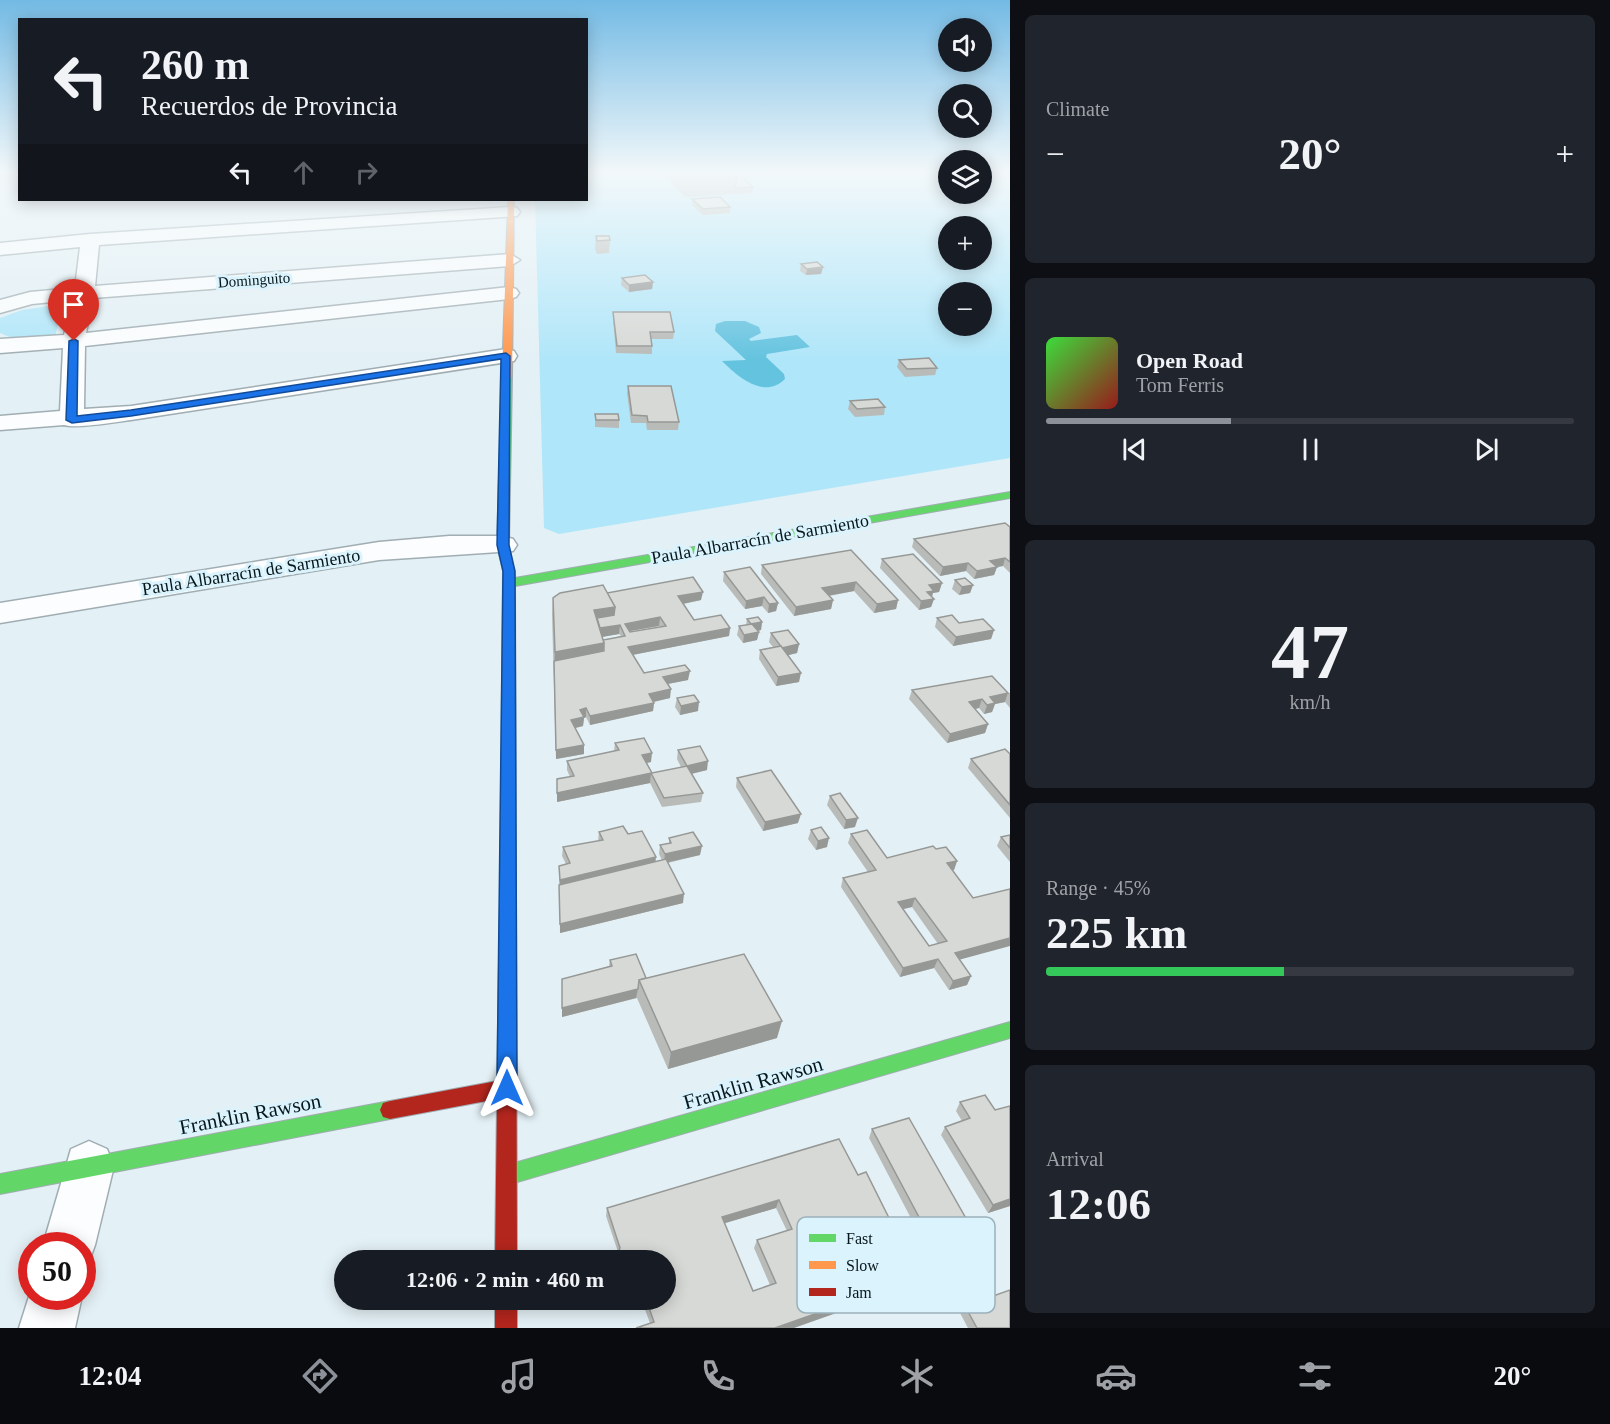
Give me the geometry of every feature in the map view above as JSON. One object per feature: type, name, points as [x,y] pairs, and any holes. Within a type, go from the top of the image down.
[{"type":"main road","points":[[506,1250],[509,584],[503,545],[510,236]]},
{"type":"main road","name":"Paula Albarracín de Sarmiento","points":[[509,584],[1010,495]]},
{"type":"main road","name":"Franklin Rawson","points":[[507,1175],[1010,1030]]},
{"type":"main road","name":"Franklin Rawson","points":[[0,1184],[507,1088]]},
{"type":"main road","points":[[506,1310],[506,1328]]},
{"type":"street","points":[[0,249],[140,236]]},
{"type":"street","points":[[72,420],[74,341],[84,293],[90,240]]},
{"type":"street","name":"Dominguito","points":[[0,307],[30,298],[84,293],[510,260]]},
{"type":"street","points":[[0,346],[74,341],[509,293]]},
{"type":"street","points":[[0,423],[72,420],[131,413],[506,356]]},
{"type":"street","name":"Paula Albarracín de Sarmiento","points":[[0,613],[379,551],[449,545],[503,545]]},
{"type":"street","points":[[72,1232],[89,1166]]},
{"type":"street","points":[[47,1328],[52,1310]]},
{"type":"shaded area","points":[[536,236],[938,236],[938,270],[992,270],[992,236],[1010,236],[1010,458],[559,534],[544,528]]},
{"type":"shaded area","points":[[62,304],[55,338],[12,338],[0,333],[0,318],[22,310]]},
{"type":"shaded area","points":[[725,321],[745,321],[759,327],[761,333],[749,339],[751,341],[797,335],[810,347],[767,354],[766,357],[784,374],[785,379],[777,385],[768,387],[751,384],[722,361],[746,360],[715,331],[716,324]]},
{"type":"building","points":[[596,236],[609,236],[610,240],[597,241]]},
{"type":"building","points":[[817,262],[823,267],[807,269],[801,264]]},
{"type":"building","points":[[645,275],[653,282],[629,285],[622,278]]},
{"type":"building","points":[[613,312],[670,312],[674,332],[650,332],[652,346],[617,346]]},
{"type":"building","points":[[929,358],[937,368],[907,369],[899,360]]},
{"type":"building","points":[[628,386],[671,386],[679,422],[648,422],[647,416],[632,415]]},
{"type":"building","points":[[878,399],[885,407],[857,409],[850,401]]},
{"type":"building","points":[[595,414],[618,414],[619,420],[596,420]]},
{"type":"building","points":[[1005,523],[1010,527],[1010,562],[1005,558],[990,561],[997,567],[977,571],[968,563],[943,567],[914,539]]},
{"type":"building","points":[[851,550],[898,600],[877,604],[856,582],[822,588],[833,600],[796,607],[762,565]]},
{"type":"building","points":[[913,554],[942,583],[929,585],[934,591],[927,592],[934,599],[921,601],[882,559]]},
{"type":"building","points":[[750,567],[778,603],[769,604],[764,597],[746,601],[724,572]]},
{"type":"building","points":[[693,577],[703,592],[678,596],[694,620],[721,615],[730,628],[628,647],[644,673],[685,665],[690,671],[663,677],[671,689],[649,694],[654,703],[590,716],[586,708],[580,710],[584,717],[571,720],[584,745],[556,750],[554,661],[604,651],[603,640],[625,636],[620,625],[600,628],[597,618],[614,615],[615,607],[607,593]],"holes":[[[660,617],[666,626],[630,632],[625,624]]]},
{"type":"building","points":[[965,578],[973,585],[962,587],[955,580]]},
{"type":"building","points":[[603,585],[615,607],[594,610],[604,643],[555,652],[553,598],[560,593]]},
{"type":"building","points":[[952,615],[959,623],[983,619],[994,630],[956,637],[937,618]]},
{"type":"building","points":[[758,617],[762,622],[751,624],[747,619]]},
{"type":"building","points":[[752,624],[759,632],[744,635],[739,626]]},
{"type":"building","points":[[788,630],[799,644],[782,648],[771,633]]},
{"type":"building","points":[[781,646],[801,673],[778,677],[760,650]]},
{"type":"building","points":[[992,676],[1008,693],[990,697],[995,703],[987,705],[982,699],[969,702],[988,724],[950,734],[912,690]]},
{"type":"building","points":[[694,695],[699,702],[681,706],[677,698]]},
{"type":"building","points":[[644,738],[652,753],[642,755],[652,773],[687,766],[703,793],[664,798],[651,773],[557,793],[557,779],[574,776],[567,761],[619,750],[615,743]]},
{"type":"building","points":[[700,746],[708,761],[687,766],[678,750]]},
{"type":"building","points":[[1005,749],[1010,754],[1010,805],[971,759]]},
{"type":"building","points":[[771,770],[801,814],[765,822],[737,778]]},
{"type":"building","points":[[840,793],[858,818],[846,820],[830,796]]},
{"type":"building","points":[[623,826],[628,834],[642,831],[656,857],[560,880],[559,866],[570,863],[563,847],[603,840],[599,832]]},
{"type":"building","points":[[821,827],[829,838],[818,841],[811,830]]},
{"type":"building","points":[[867,830],[887,858],[933,846],[936,849],[946,847],[957,861],[947,863],[973,898],[1010,889],[1010,938],[955,953],[971,976],[953,981],[938,959],[903,968],[843,878],[876,870],[851,834]],"holes":[[[915,898],[947,941],[929,946],[898,902]]]},
{"type":"building","points":[[693,832],[702,846],[665,854],[660,845],[671,843],[669,838]]},
{"type":"building","points":[[1010,835],[1010,848],[1001,837]]},
{"type":"building","points":[[666,859],[684,894],[560,924],[559,885]]},
{"type":"building","points":[[636,954],[646,978],[639,980],[638,989],[562,1008],[562,979],[612,966],[610,960]]},
{"type":"building","points":[[744,954],[782,1021],[671,1052],[639,980]]},
{"type":"building","points":[[985,1095],[995,1110],[1010,1106],[1010,1199],[993,1205],[945,1127],[970,1118],[960,1102]]},
{"type":"building","points":[[909,1118],[965,1217],[919,1217],[872,1129]]},
{"type":"building","points":[[839,1139],[858,1175],[866,1172],[888,1217],[797,1217],[797,1313],[818,1313],[775,1328],[636,1328],[654,1322],[650,1310],[676,1310],[676,1250],[619,1250],[607,1208]],"holes":[[[779,1200],[792,1229],[757,1240],[776,1283],[753,1291],[722,1217]]]},
{"type":"building","points":[[1010,1290],[1010,1328],[977,1328],[969,1313],[995,1313],[995,1295]]},
{"type":"traffic: fast","points":[[507,377],[503,545],[509,571],[508,905]]},
{"type":"traffic: fast","points":[[509,583],[1010,495]]},
{"type":"traffic: fast","points":[[507,1175],[1010,1030]]},
{"type":"traffic: fast","points":[[0,1184],[390,1110]]},
{"type":"traffic: slow","points":[[507,377],[510,236]]},
{"type":"traffic: jam","points":[[506,1250],[508,905]]},
{"type":"traffic: jam","points":[[390,1110],[507,1088]]},
{"type":"traffic: jam","points":[[506,1310],[506,1328]]},
{"type":"route","points":[[74,341],[72,420],[506,356],[503,545],[509,571],[507,1088]]}]
